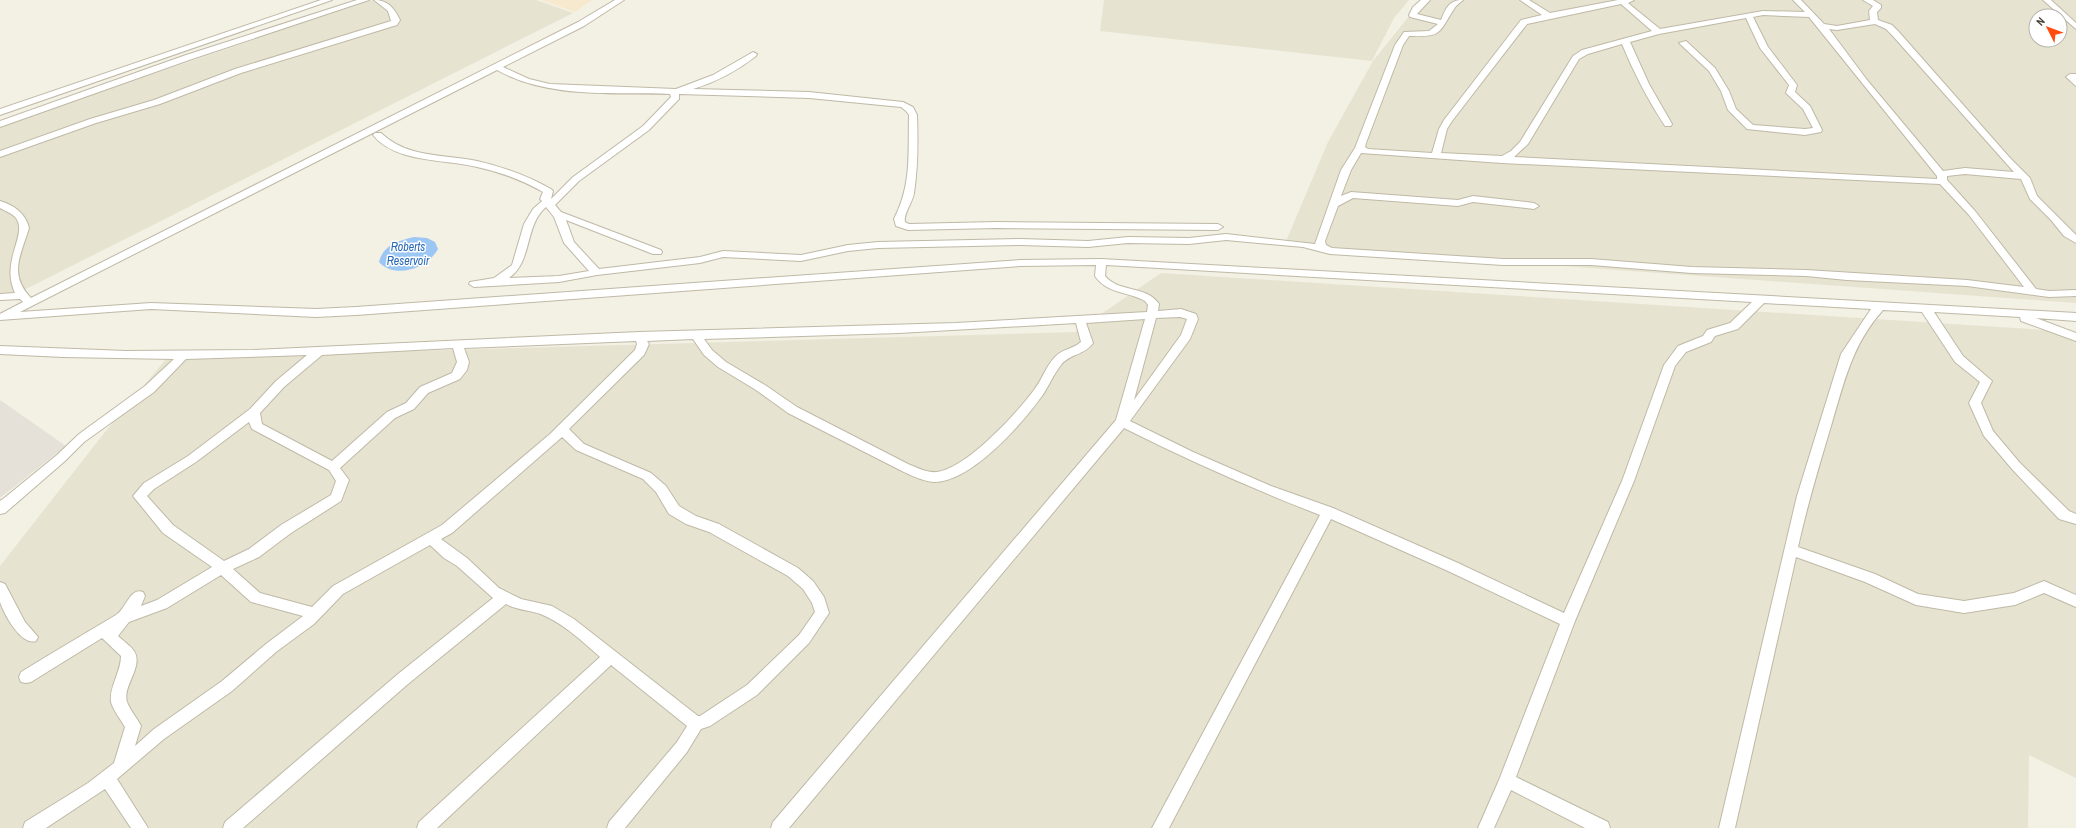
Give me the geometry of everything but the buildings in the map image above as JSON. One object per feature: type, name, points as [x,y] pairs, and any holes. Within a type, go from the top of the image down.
[{"type":"street","points":[[0,112],[328,0]]},
{"type":"street","points":[[0,124],[189,57],[365,0]]},
{"type":"street","points":[[0,154],[157,102],[238,71],[394,23],[396,20],[392,10],[378,0]]},
{"type":"street","points":[[2,318],[581,24],[620,0]]},
{"type":"street","points":[[1426,0],[1416,9],[1413,15],[1442,24]]},
{"type":"street","points":[[1325,249],[1321,247],[1320,241],[1346,170],[1360,148],[1399,45],[1407,34],[1434,34],[1439,30],[1451,6],[1459,0]]},
{"type":"street","points":[[1524,0],[1549,16]]},
{"type":"street","points":[[1797,0],[1822,26],[1864,82],[1972,213],[2033,292]]},
{"type":"street","points":[[1867,0],[1877,6],[1877,8],[1873,11],[1874,21]]},
{"type":"street","points":[[2047,0],[2076,27]]},
{"type":"street","points":[[1436,156],[1439,140],[1448,120],[1524,22],[1626,1],[1658,32]]},
{"type":"street","points":[[1502,160],[1514,153],[1523,144],[1564,80],[1576,58],[1585,52],[1658,32],[1763,13],[1813,15]]},
{"type":"street","points":[[1683,43],[1712,70],[1725,91],[1732,110],[1744,123],[1754,128],[1783,131],[1805,132],[1818,130],[1807,108],[1790,93],[1793,85],[1764,48],[1749,16]]},
{"type":"street","points":[[1822,26],[1837,28],[1865,24],[1874,21],[1889,27],[2007,160],[2028,180],[2033,197],[2055,218],[2068,234],[2076,240]]},
{"type":"street","points":[[1625,41],[1646,89],[1668,124]]},
{"type":"street","points":[[674,92],[712,80],[738,67],[754,54]]},
{"type":"street","points":[[496,66],[518,79],[539,86],[674,92],[809,95],[894,103],[910,109],[913,115],[912,171],[908,201],[899,219],[900,224],[908,227],[996,224],[1218,227]]},
{"type":"street","points":[[2076,77],[2070,77],[2076,83]]},
{"type":"street","points":[[493,282],[515,268],[520,258],[520,253],[530,218],[539,206],[549,202],[576,179],[646,128],[654,118],[676,97],[674,92]]},
{"type":"street","points":[[378,135],[393,148],[488,166],[518,175],[548,191],[545,198],[558,214],[569,243],[596,272]]},
{"type":"street","points":[[1360,148],[1370,153],[1933,182],[1941,177],[1965,171],[2024,177]]},
{"type":"street","points":[[1334,204],[1351,194],[1458,203],[1473,200],[1534,206]]},
{"type":"street","points":[[0,204],[18,214],[23,221],[24,228],[9,271],[9,279],[19,296],[30,303]]},
{"type":"street","points":[[558,214],[657,252]]},
{"type":"street","points":[[474,284],[559,279],[582,276],[596,272],[683,262],[723,254],[811,257],[848,248],[878,245],[1020,242],[1088,244],[1128,240],[1189,241],[1226,237],[1303,244],[1330,251],[1503,262],[1591,262],[1692,270],[1806,273],[1847,277],[1953,282],[2049,294],[2076,293]]},
{"type":"street","points":[[2,318],[151,306],[316,313],[356,311],[1020,263],[1101,262],[1926,310],[2076,317]]},
{"type":"street","points":[[1101,262],[1102,280],[1107,284],[1122,290],[1136,292],[1150,299],[1154,304],[1122,422]]},
{"type":"street","points":[[0,297],[19,296]]},
{"type":"street","points":[[1486,828],[1507,780],[1568,621],[1628,481],[1670,364],[1682,349],[1707,339],[1711,333],[1734,326],[1761,300]]},
{"type":"street","points":[[1727,828],[1803,496],[1847,354],[1869,318],[1879,307]]},
{"type":"street","points":[[1926,310],[1940,328],[1947,342],[1959,359],[1986,381],[1975,403],[1988,433],[2016,466],[2064,515],[2076,519]]},
{"type":"street","points":[[0,350],[49,354],[184,354],[320,350],[696,334],[822,333],[1080,320],[1181,313],[1189,315],[1193,319],[1186,336],[1122,422],[780,828]]},
{"type":"street","points":[[2010,313],[2076,337]]},
{"type":"street","points":[[696,334],[703,347],[720,364],[754,383],[798,413],[904,467],[920,474],[936,477],[953,473],[990,444],[1007,429],[1039,392],[1045,378],[1060,358],[1082,350],[1087,343],[1080,320]]},
{"type":"street","points":[[31,828],[114,773],[159,734],[227,686],[315,614],[338,590],[447,529],[562,430],[640,352],[643,344],[639,336]]},
{"type":"street","points":[[333,467],[364,440],[369,433],[378,428],[391,415],[410,406],[424,390],[456,376],[461,370],[463,362],[457,344]]},
{"type":"street","points":[[315,614],[272,601],[256,598],[222,568],[168,529],[139,496],[149,486],[192,459],[254,412],[280,384],[320,350]]},
{"type":"street","points":[[0,509],[21,488],[62,458],[83,437],[139,397],[175,366],[184,354]]},
{"type":"street","points":[[26,677],[123,618],[162,604],[222,568],[254,553],[286,529],[336,498],[343,480],[333,467],[256,426],[254,412]]},
{"type":"street","points":[[1122,422],[1189,455],[1266,489],[1328,512],[1453,566],[1568,621]]},
{"type":"street","points":[[562,430],[580,447],[647,476],[661,489],[674,510],[691,520],[714,528],[793,572],[808,585],[819,601],[822,613],[804,639],[752,690],[705,721],[696,724],[682,747],[615,828]]},
{"type":"street","points":[[1160,828],[1328,512]]},
{"type":"street","points":[[431,538],[449,554],[462,562],[494,592],[518,604],[547,610],[569,623],[696,724]]},
{"type":"street","points":[[1791,550],[1870,578],[1916,599],[1964,607],[2015,599],[2044,587],[2076,601]]},
{"type":"street","points":[[0,588],[20,626],[31,637]]},
{"type":"street","points":[[138,596],[134,605],[109,637],[128,654],[128,667],[120,690],[119,702],[133,726],[114,773],[140,828]]},
{"type":"street","points":[[231,828],[403,679],[505,597]]},
{"type":"street","points":[[425,828],[611,656]]},
{"type":"street","points":[[1507,780],[1602,828]]},
{"type":"shaded area","points":[[371,0],[536,0],[573,13],[16,294],[0,295],[0,126]]},
{"type":"shaded area","points":[[541,0],[592,0],[575,12]]},
{"type":"shaded area","points":[[1104,0],[1409,0],[1394,18],[1372,61],[1100,31]]},
{"type":"shaded area","points":[[1422,0],[2076,0],[2076,303],[1284,246],[1328,142],[1373,61]]},
{"type":"shaded area","points":[[1161,273],[2076,332],[2076,778],[2029,755],[2028,828],[0,828],[0,566],[105,432],[167,358],[1075,332]]},
{"type":"shaded area","points":[[0,400],[66,446],[0,498]]},
{"type":"water","name":"Roberts Reservoir","points":[[414,237],[427,238],[435,242],[438,249],[427,262],[402,271],[386,267],[379,262],[384,251],[392,245],[402,240]]}]
